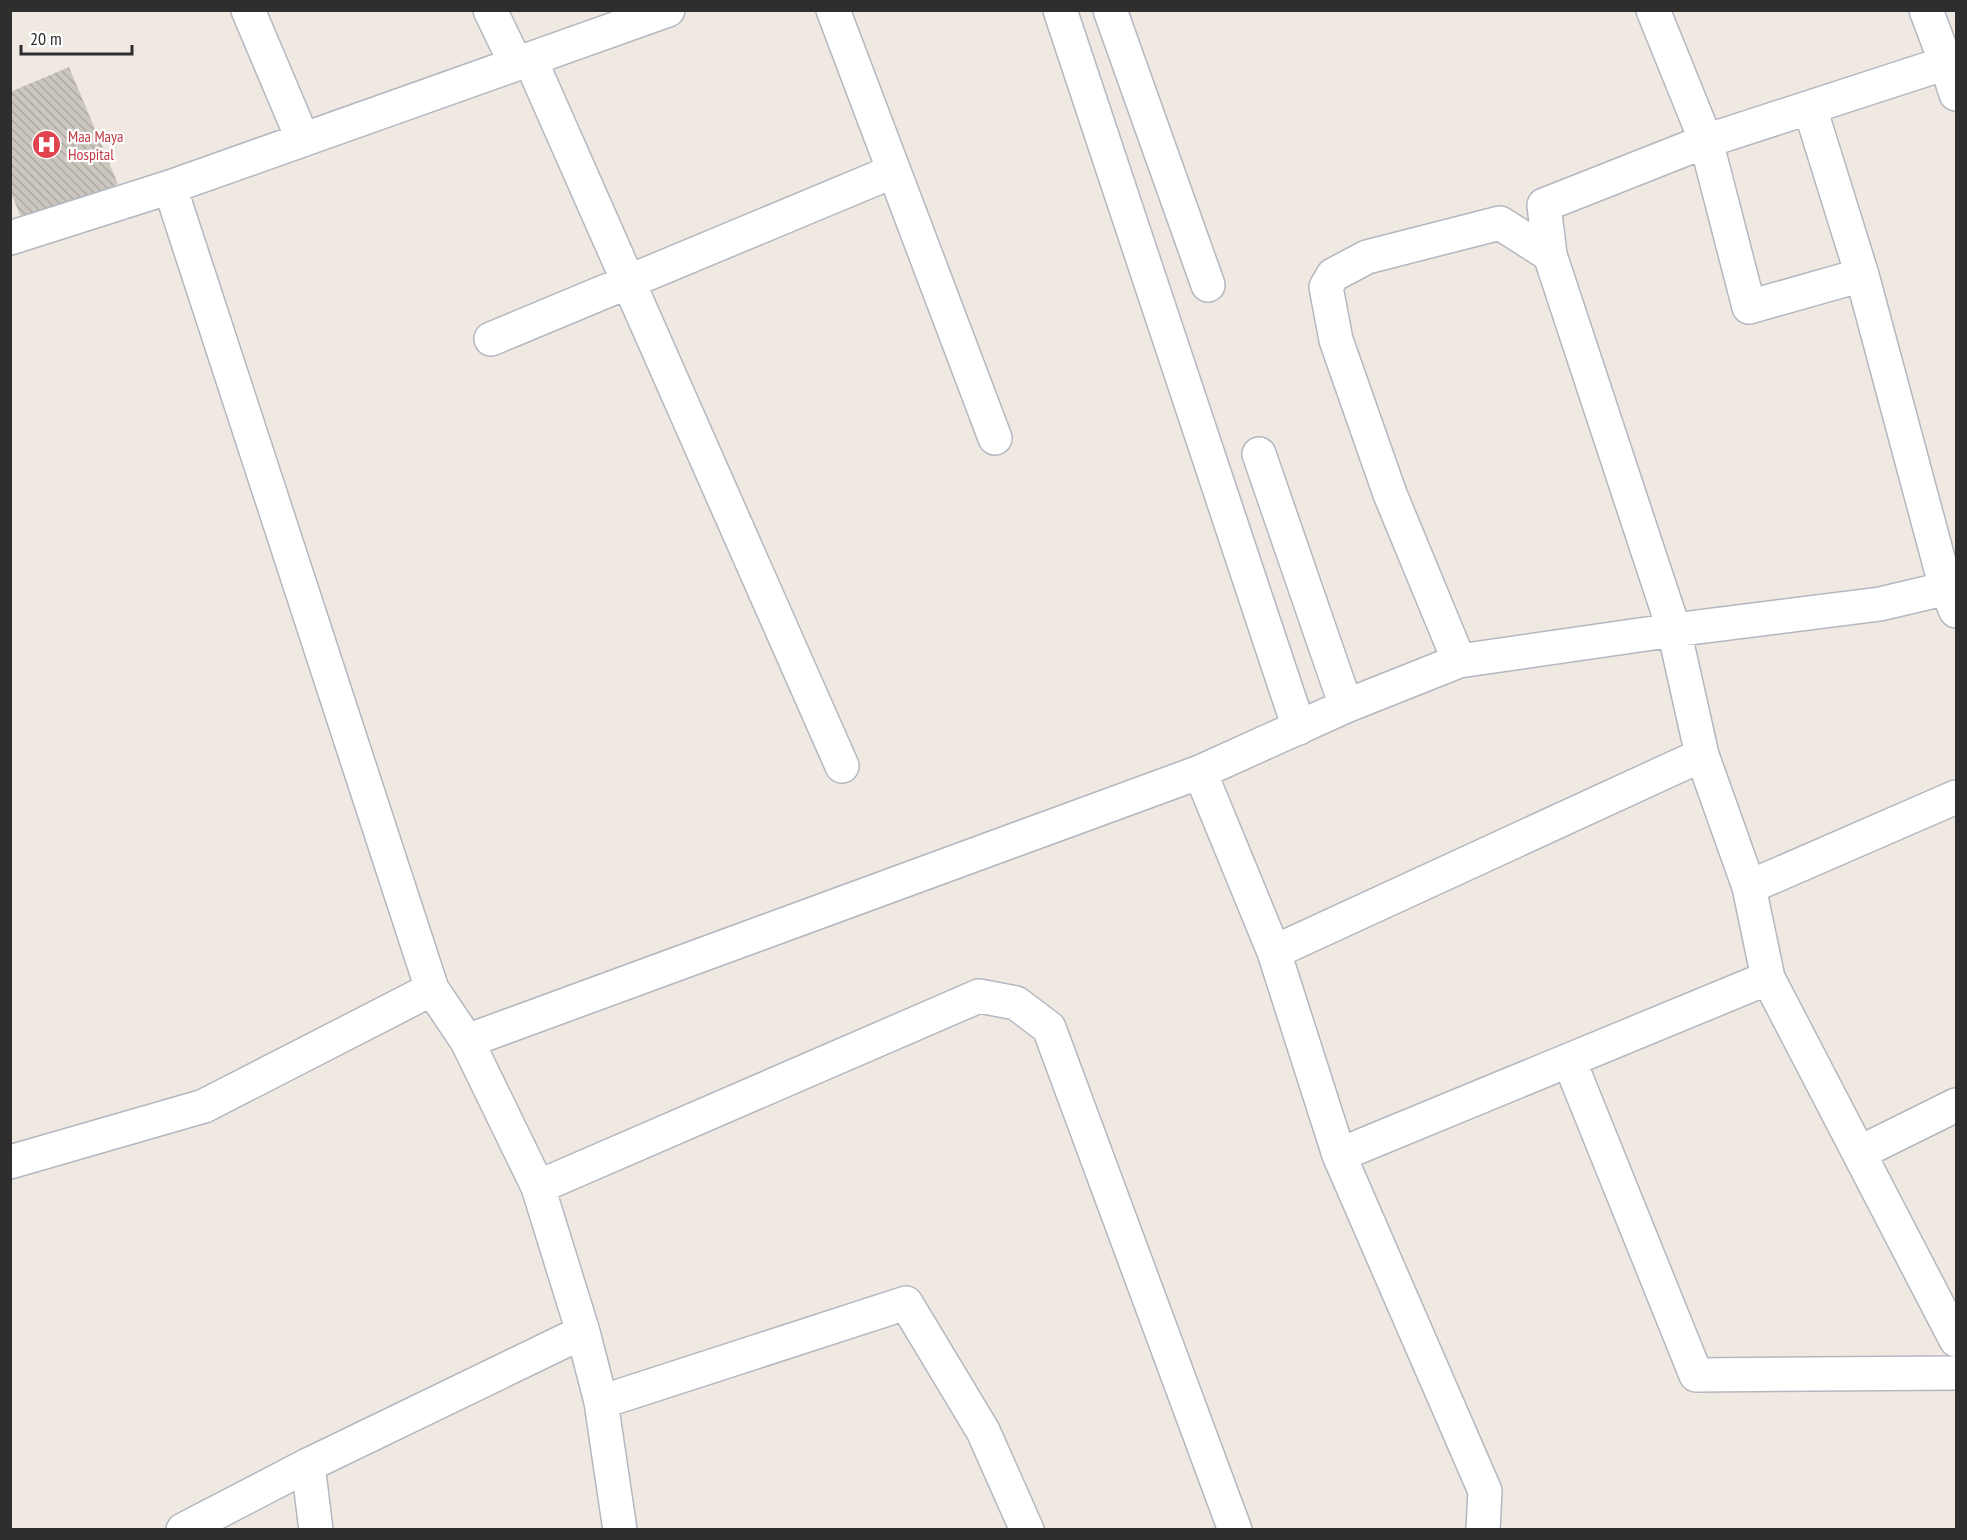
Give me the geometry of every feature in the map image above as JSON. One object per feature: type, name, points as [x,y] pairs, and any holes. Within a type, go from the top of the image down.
[{"type":"street","points":[[248,10],[303,140]]},
{"type":"street","points":[[490,10],[523,62],[629,282],[842,766]]},
{"type":"street","points":[[12,234],[170,187],[668,10]]},
{"type":"street","points":[[833,10],[995,438]]},
{"type":"street","points":[[1060,10],[1299,728]]},
{"type":"street","points":[[1110,10],[1208,285]]},
{"type":"street","points":[[1653,10],[1706,141],[1749,307],[1862,275]]},
{"type":"street","points":[[1926,10],[1956,94]]},
{"type":"street","points":[[1946,63],[1706,141],[1544,205],[1550,255],[1674,630],[1702,755],[1749,887],[1768,978],[1859,1154],[1953,1323]]},
{"type":"street","points":[[467,1041],[1200,772],[1346,706],[1459,661],[1674,630],[1953,595],[1862,275],[1810,108]]},
{"type":"street","points":[[491,339],[894,171]]},
{"type":"street","points":[[170,187],[432,989],[467,1041],[538,1187],[584,1332],[600,1402],[620,1530]]},
{"type":"street","points":[[1459,661],[1390,494],[1336,340],[1326,287],[1333,275],[1367,257],[1500,223],[1550,255]]},
{"type":"street","points":[[1259,454],[1346,706]]},
{"type":"street","points":[[1274,952],[1702,755]]},
{"type":"street","points":[[1200,772],[1274,952],[1339,1155],[1485,1491],[1483,1530]]},
{"type":"street","points":[[1749,887],[1956,797]]},
{"type":"street","points":[[1339,1155],[1768,978]]},
{"type":"street","points":[[10,1162],[204,1106],[432,989]]},
{"type":"street","points":[[538,1187],[979,996],[1016,1003],[1049,1028],[1235,1530]]},
{"type":"street","points":[[1569,1060],[1696,1375],[1956,1373]]},
{"type":"street","points":[[1859,1154],[1956,1105]]},
{"type":"street","points":[[600,1402],[906,1303],[983,1431],[1027,1530]]},
{"type":"street","points":[[183,1530],[308,1465],[584,1332]]},
{"type":"street","points":[[308,1465],[316,1530]]},
{"type":"building","points":[[69,67],[118,184],[24,224],[10,191],[10,92]]},
{"type":"place","name":"Maa Maya Hospital","points":[[47,145]]}]
